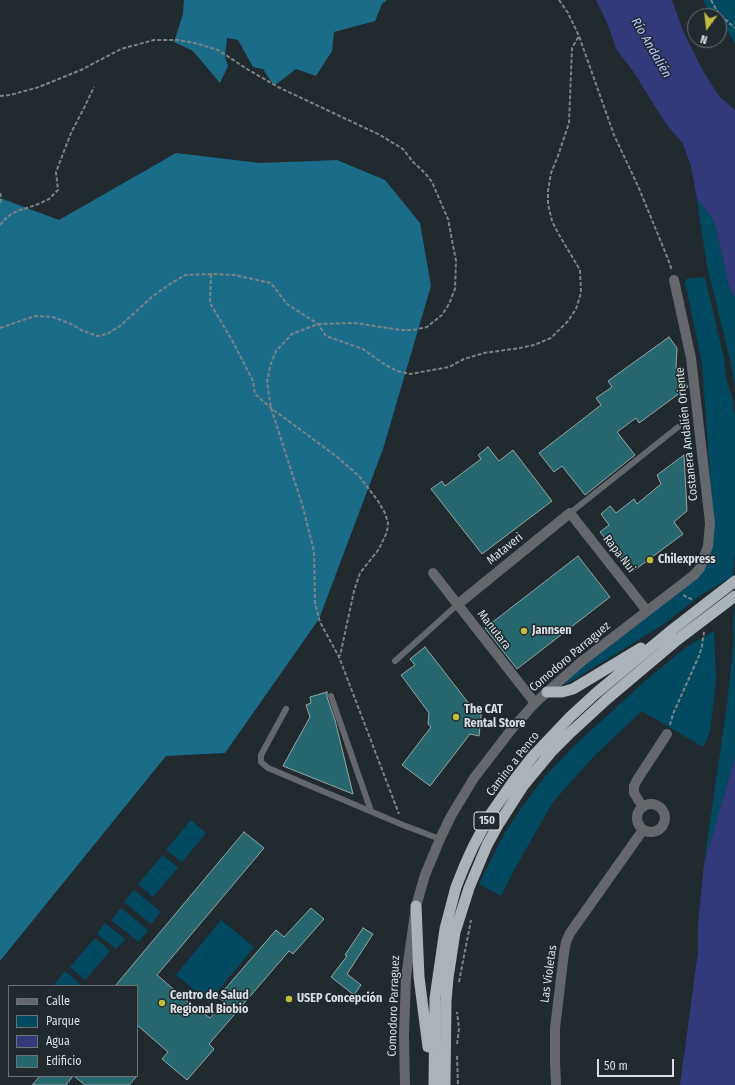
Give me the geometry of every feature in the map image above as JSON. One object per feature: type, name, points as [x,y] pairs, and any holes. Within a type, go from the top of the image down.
[{"type":"highway","name":"Camino a Penco","points":[[434,1083],[435,998],[445,929],[461,874],[483,828],[515,779],[551,736],[595,694],[701,604],[735,582]]},
{"type":"highway","name":"Camino a Penco","points":[[445,1085],[446,1001],[448,978],[456,932],[472,881],[487,845],[498,825],[523,786],[547,756],[569,734],[607,699],[677,640],[735,596]]},
{"type":"highway","points":[[547,692],[562,692],[573,689],[672,629]]},
{"type":"highway","points":[[416,906],[422,1000],[434,1083]]},
{"type":"street","name":"Costanera Andalién Oriente","points":[[674,280],[691,358],[710,523],[708,546],[700,568],[687,581]]},
{"type":"street","name":"Mataveri","points":[[457,604],[570,513]]},
{"type":"street","name":"Rapa Nui","points":[[570,513],[647,612]]},
{"type":"street","name":"Manutara","points":[[433,573],[535,703]]},
{"type":"street","name":"Comodoro Parraguez","points":[[405,1085],[404,1034],[406,977],[416,906],[425,875],[440,838],[460,800],[481,768],[511,730],[535,703],[581,662],[687,581]]},
{"type":"street","points":[[642,806],[634,793],[634,786],[667,734]]},
{"type":"street","points":[[647,804],[657,805],[662,808],[665,813],[665,819],[661,828],[651,832],[640,826],[637,815],[642,806],[647,804]]},
{"type":"street","name":"Las Violetas","points":[[556,1085],[554,1063],[555,1033],[566,942],[570,933],[622,860],[640,826]]},
{"type":"lane","points":[[570,513],[678,427]]},
{"type":"lane","points":[[395,661],[457,604]]},
{"type":"lane","points":[[331,696],[371,811]]},
{"type":"lane","points":[[286,709],[261,755],[261,762],[268,768],[403,825],[440,838]]},
{"type":"path","points":[[559,0],[568,13],[579,36],[614,135],[652,217],[668,259],[674,280]]},
{"type":"path","points":[[710,0],[718,14],[735,28]]},
{"type":"path","points":[[0,328],[35,316],[53,317],[97,336],[107,334],[120,326],[153,296],[185,275],[211,274],[234,275],[271,283],[287,304],[318,324],[326,336],[363,349],[397,371],[410,374],[448,367],[484,353],[534,345],[551,338],[568,321],[576,309],[581,293],[580,270],[552,221],[548,204],[548,191],[551,173],[568,123],[572,48],[579,36]]},
{"type":"path","points":[[0,96],[10,95],[39,87],[81,70],[121,49],[154,40],[177,40],[195,43],[218,50],[278,87],[380,135],[403,149],[413,162],[425,172],[432,182],[448,219],[456,261],[455,290],[442,315],[427,327],[413,330],[401,330],[355,323],[318,324],[292,334],[276,350],[270,366],[267,382],[271,408],[302,504],[314,551],[316,603],[320,622],[339,657],[394,802]]},
{"type":"path","points":[[0,225],[7,217],[18,211],[36,206],[49,199],[58,190],[56,172],[71,133],[94,87]]},
{"type":"path","points":[[0,193],[2,196],[0,205]]},
{"type":"path","points":[[211,274],[210,302],[253,381],[255,394],[355,472],[386,513],[388,523],[387,532],[379,549],[360,573],[354,591],[339,657]]},
{"type":"path","points":[[682,594],[701,604]]},
{"type":"path","points":[[667,734],[672,714],[702,646],[705,619]]},
{"type":"path","points":[[458,988],[471,918]]},
{"type":"path","points":[[456,1047],[459,1029],[457,1007]]},
{"type":"path","points":[[457,1054],[458,1085]]},
{"type":"green space","points":[[703,0],[735,0],[735,44],[727,31],[727,8],[707,8]]},
{"type":"green space","points":[[697,199],[713,219],[729,286],[735,297],[735,387],[730,360],[707,266]]},
{"type":"green space","points":[[705,277],[724,358],[726,378],[732,397],[735,416],[735,553],[733,576],[701,595],[664,624],[570,682],[564,684],[572,675],[691,583],[714,532],[702,363],[685,282],[686,279]]},
{"type":"green space","points":[[735,603],[735,757],[704,864],[727,705],[734,639],[733,626]]},
{"type":"green space","points":[[714,631],[716,679],[710,732],[703,747],[642,711],[595,755],[553,802],[514,870],[501,896],[479,884],[504,834],[546,775],[575,745],[645,681],[685,648]]},
{"type":"green space","points":[[191,820],[206,833],[182,862],[166,850]]},
{"type":"green space","points":[[163,855],[178,868],[153,897],[138,884]]},
{"type":"green space","points":[[134,890],[161,912],[151,924],[124,902]]},
{"type":"green space","points":[[121,908],[148,930],[139,942],[111,920]]},
{"type":"green space","points":[[221,920],[254,947],[209,1002],[176,975]]},
{"type":"green space","points":[[105,923],[125,939],[116,949],[97,934]]},
{"type":"green space","points":[[95,938],[110,951],[85,980],[70,967]]},
{"type":"green space","points":[[65,971],[80,984],[80,985],[54,985]]},
{"type":"shaded area","points":[[184,0],[387,0],[382,4],[375,21],[334,32],[332,51],[316,76],[296,69],[274,86],[263,69],[253,67],[238,40],[227,38],[225,57],[228,66],[220,83],[193,51],[174,42],[183,14]]},
{"type":"shaded area","points":[[176,153],[260,163],[337,160],[385,180],[420,223],[431,286],[383,449],[319,619],[225,753],[166,756],[0,961],[0,198],[59,220]]},
{"type":"water","name":"Río Andalién","points":[[596,0],[672,0],[687,39],[687,48],[692,48],[703,71],[719,96],[735,110],[735,297],[729,286],[713,219],[697,199],[691,166],[683,144],[666,124],[633,71],[616,49],[608,25]]},
{"type":"water","points":[[735,757],[735,1085],[680,1085],[698,952],[698,924],[704,864]]},
{"type":"building","points":[[669,337],[677,348],[676,368],[688,387],[639,423],[636,418],[617,432],[635,455],[585,495],[562,466],[554,472],[539,453],[601,405],[596,398],[612,387],[608,381]]},
{"type":"building","points":[[488,447],[499,461],[513,450],[552,501],[482,554],[431,489],[442,481],[445,486],[481,459],[478,455]]},
{"type":"building","points":[[684,455],[687,511],[674,522],[683,534],[632,572],[600,532],[609,525],[601,514],[610,506],[616,513],[634,499],[637,504],[661,484],[657,475]]},
{"type":"building","points":[[578,556],[610,597],[517,669],[485,628]]},
{"type":"building","name":"The CAT Rental Store","points":[[425,647],[470,705],[482,707],[479,736],[470,734],[430,786],[402,765],[431,727],[428,724],[429,713],[401,675],[415,665],[410,659]]},
{"type":"building","points":[[327,692],[327,697],[335,720],[353,794],[283,766],[310,717],[306,705],[311,703],[310,697]]},
{"type":"building","points":[[244,832],[264,848],[157,975],[201,1013],[202,1012],[210,1018],[224,1002],[218,997],[276,930],[284,937],[311,908],[324,919],[293,954],[289,951],[209,1044],[214,1049],[187,1080],[162,1059],[168,1052],[138,1026],[138,985],[116,985]]},
{"type":"building","points":[[363,928],[373,934],[347,974],[361,985],[354,995],[331,977],[347,956],[345,955]]},
{"type":"building","points":[[39,1077],[72,1077],[66,1085],[32,1085]]},
{"type":"building","points":[[75,1077],[136,1077],[129,1085],[85,1085]]},
{"type":"place","name":"Chilexpress","points":[[650,560]]},
{"type":"place","name":"Jannsen","points":[[524,631]]},
{"type":"place","name":"The CAT Rental Store","points":[[456,717]]},
{"type":"place","name":"USEP Concepción","points":[[289,999]]},
{"type":"place","name":"Centro de Salud Regional Biobio","points":[[162,1003]]}]
